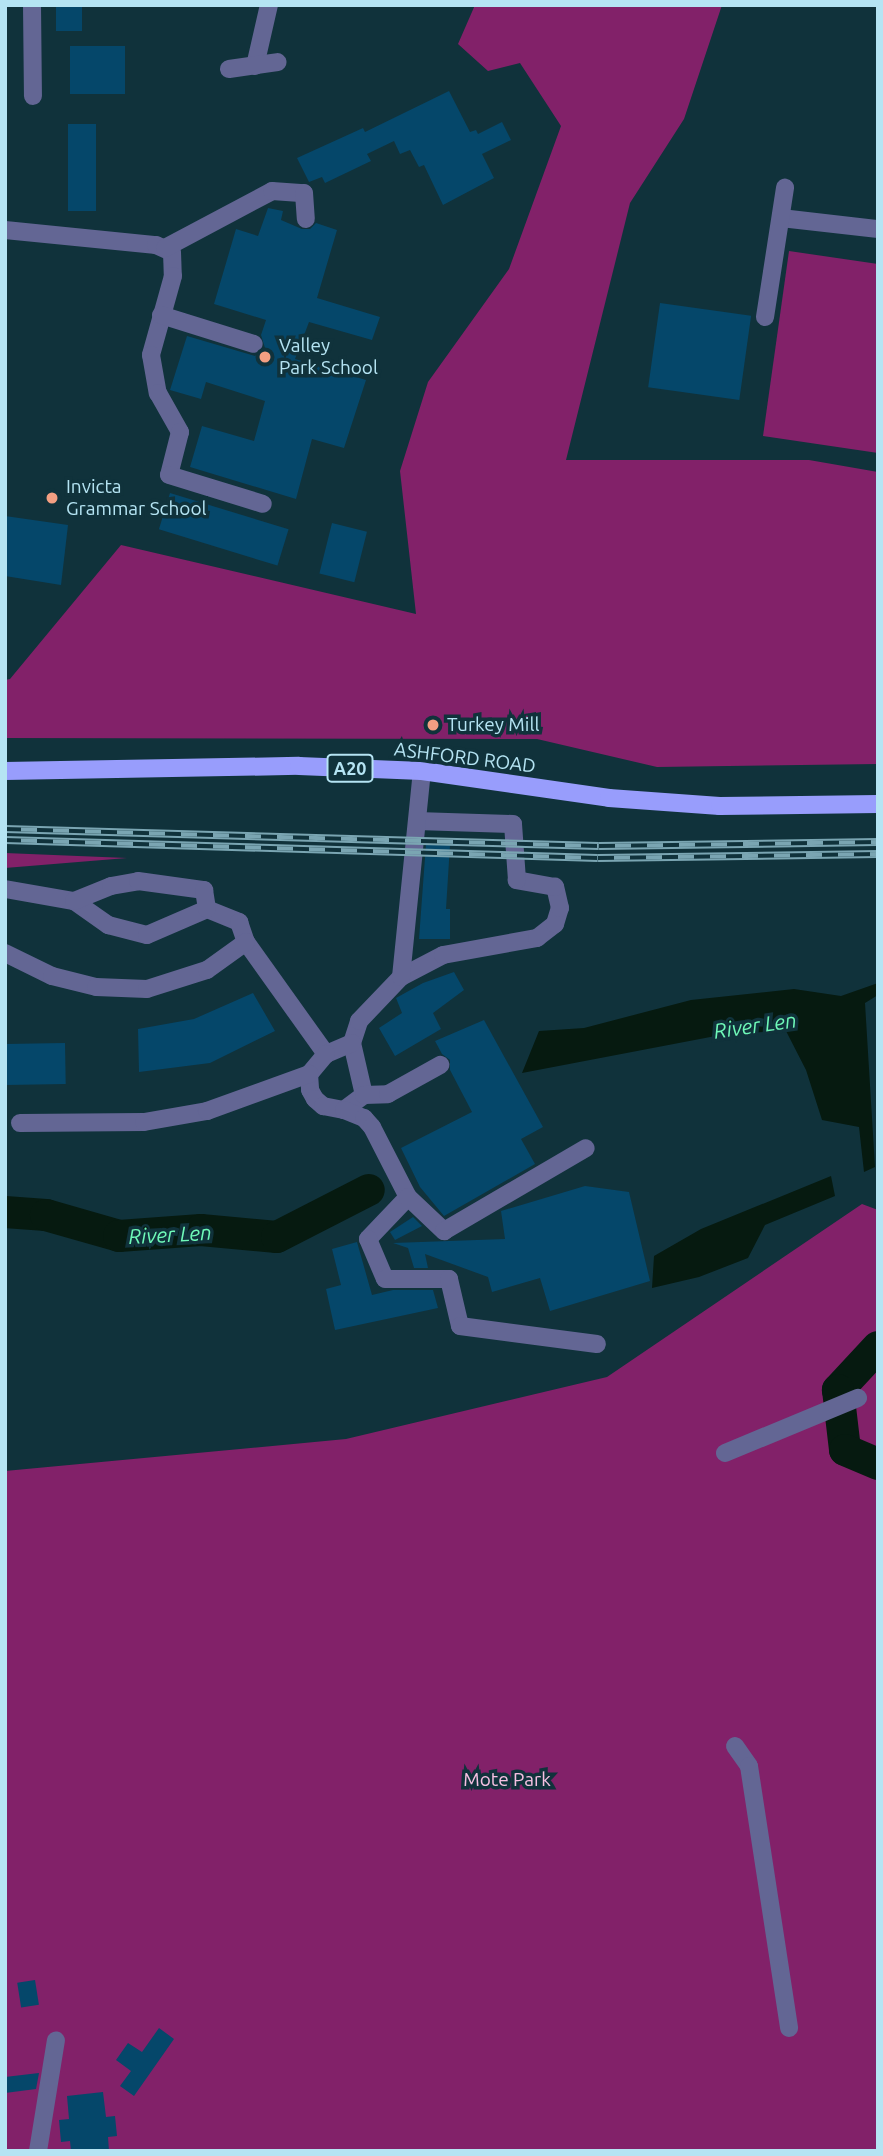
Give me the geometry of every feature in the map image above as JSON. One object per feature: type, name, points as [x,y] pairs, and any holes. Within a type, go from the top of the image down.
[{"type":"main road","name":"ASHFORD ROAD","points":[[5,771],[299,766],[422,771],[609,798],[720,806],[878,804]]},
{"type":"street","points":[[32,5],[33,96]]},
{"type":"street","points":[[255,66],[269,5]]},
{"type":"street","points":[[229,69],[278,62]]},
{"type":"street","points":[[765,317],[785,188]]},
{"type":"street","points":[[5,230],[165,248],[272,191],[304,193],[306,219]]},
{"type":"street","points":[[781,218],[878,229]]},
{"type":"street","points":[[165,248],[175,258],[173,276],[153,339],[151,363],[158,393],[180,432],[169,475],[263,504]]},
{"type":"street","points":[[161,315],[254,344]]},
{"type":"street","points":[[401,977],[422,771]]},
{"type":"street","points":[[364,1095],[352,1043],[359,1021],[401,977],[443,956],[537,938],[555,925],[560,908],[555,887],[517,880],[513,824],[417,821]]},
{"type":"street","points":[[74,901],[111,886],[138,881],[204,890],[207,909]]},
{"type":"street","points":[[5,890],[14,888],[74,901],[108,925],[147,935],[207,909],[239,922],[246,942],[326,1054]]},
{"type":"street","points":[[5,953],[52,976],[96,987],[148,989],[207,970],[246,942]]},
{"type":"street","points":[[20,1123],[144,1122],[207,1111],[309,1074],[326,1054],[352,1043]]},
{"type":"street","points":[[344,1110],[357,1103],[364,1095],[388,1094],[440,1065]]},
{"type":"street","points":[[309,1074],[310,1090],[315,1099],[333,1110],[344,1110],[364,1118],[372,1127],[408,1197],[444,1231],[586,1148]]},
{"type":"street","points":[[408,1197],[368,1239],[385,1279],[449,1279],[460,1326],[597,1344]]},
{"type":"street","points":[[725,1453],[858,1398]]},
{"type":"street","points":[[735,1746],[749,1766],[789,2028]]},
{"type":"street","points":[[38,2151],[56,2040]]},
{"type":"green space","points":[[475,5],[722,5],[684,119],[630,203],[566,460],[809,460],[878,472],[878,764],[657,767],[537,739],[5,738],[5,680],[10,679],[121,545],[416,614],[400,471],[428,382],[509,269],[561,126],[520,63],[488,71],[458,44]]},
{"type":"green space","points":[[789,251],[878,264],[878,453],[763,436]]},
{"type":"green space","points":[[5,853],[127,858],[5,868]]},
{"type":"green space","name":"Mote Park","points":[[862,1204],[878,1210],[878,2151],[5,2151],[5,1471],[346,1439],[607,1377]]},
{"type":"water","points":[[878,983],[878,995],[865,1003],[875,1167],[864,1172],[859,1127],[822,1120],[806,1070],[786,1031],[726,1034],[522,1073],[539,1031],[584,1028],[691,1000],[794,989],[841,996]]},
{"type":"water","points":[[831,1176],[835,1196],[765,1225],[748,1258],[699,1277],[652,1288],[654,1256],[701,1229]]},
{"type":"building","points":[[56,5],[82,5],[82,31],[56,31]]},
{"type":"building","points":[[70,46],[125,46],[125,94],[70,94]]},
{"type":"building","points":[[449,91],[470,132],[476,130],[478,134],[502,122],[511,140],[482,154],[494,178],[443,205],[424,165],[419,167],[410,150],[400,154],[394,141],[367,154],[371,161],[325,183],[322,177],[309,182],[297,158],[363,128],[365,132]]},
{"type":"building","points":[[68,124],[96,124],[96,211],[68,211]]},
{"type":"building","points":[[268,208],[283,211],[281,220],[302,229],[310,229],[316,223],[337,230],[317,298],[380,317],[372,340],[309,322],[295,359],[366,380],[344,448],[312,439],[296,499],[190,467],[202,426],[254,441],[265,401],[206,382],[201,399],[170,390],[187,336],[255,356],[265,348],[261,335],[266,320],[214,304],[236,229],[258,236]]},
{"type":"building","points":[[660,303],[751,316],[739,400],[648,387]]},
{"type":"building","points":[[170,493],[289,529],[277,566],[159,529]]},
{"type":"building","points":[[5,516],[68,525],[61,585],[5,576]]},
{"type":"building","points":[[332,523],[367,532],[354,582],[319,573]]},
{"type":"building","points":[[426,844],[450,845],[446,909],[450,909],[450,939],[419,939]]},
{"type":"building","points":[[454,972],[464,990],[433,1013],[441,1029],[395,1056],[379,1028],[402,1013],[396,998],[423,983]]},
{"type":"building","points":[[253,993],[275,1031],[210,1063],[139,1072],[138,1029],[194,1019]]},
{"type":"building","points":[[484,1020],[543,1127],[521,1139],[535,1164],[444,1216],[420,1187],[401,1148],[472,1112],[450,1070],[450,1060],[442,1054],[435,1041]]},
{"type":"building","points":[[65,1043],[66,1084],[6,1085],[5,1044]]},
{"type":"building","points":[[585,1186],[629,1192],[650,1281],[550,1311],[540,1278],[492,1292],[488,1277],[425,1254],[428,1268],[414,1268],[408,1248],[393,1243],[505,1239],[501,1211]]},
{"type":"building","points":[[413,1217],[422,1226],[395,1240],[390,1232]]},
{"type":"building","points":[[357,1242],[372,1295],[393,1290],[433,1290],[438,1308],[335,1330],[326,1289],[341,1285],[332,1249]]},
{"type":"building","points":[[35,1980],[39,2005],[21,2008],[17,1983]]},
{"type":"building","points":[[159,2028],[174,2039],[134,2096],[120,2086],[131,2071],[116,2060],[128,2043],[142,2052]]},
{"type":"building","points":[[39,2073],[36,2089],[5,2093],[5,2077]]},
{"type":"building","points":[[103,2092],[106,2117],[115,2116],[117,2136],[108,2137],[109,2151],[71,2151],[70,2141],[61,2142],[59,2120],[69,2119],[67,2096]]},
{"type":"waterway","name":"River Len","points":[[5,1212],[46,1215],[119,1236],[201,1230],[277,1237],[369,1190]]},
{"type":"waterway","name":"River Len","points":[[878,1347],[838,1390],[845,1450],[878,1464]]},
{"type":"railway","points":[[5,829],[599,846],[878,842]]},
{"type":"railway","points":[[5,840],[598,858],[878,854]]},
{"type":"place","name":"Valley Park School","points":[[265,357]]},
{"type":"place","name":"Invicta Grammar School","points":[[52,498]]},
{"type":"place","name":"Turkey Mill","points":[[433,725]]}]
